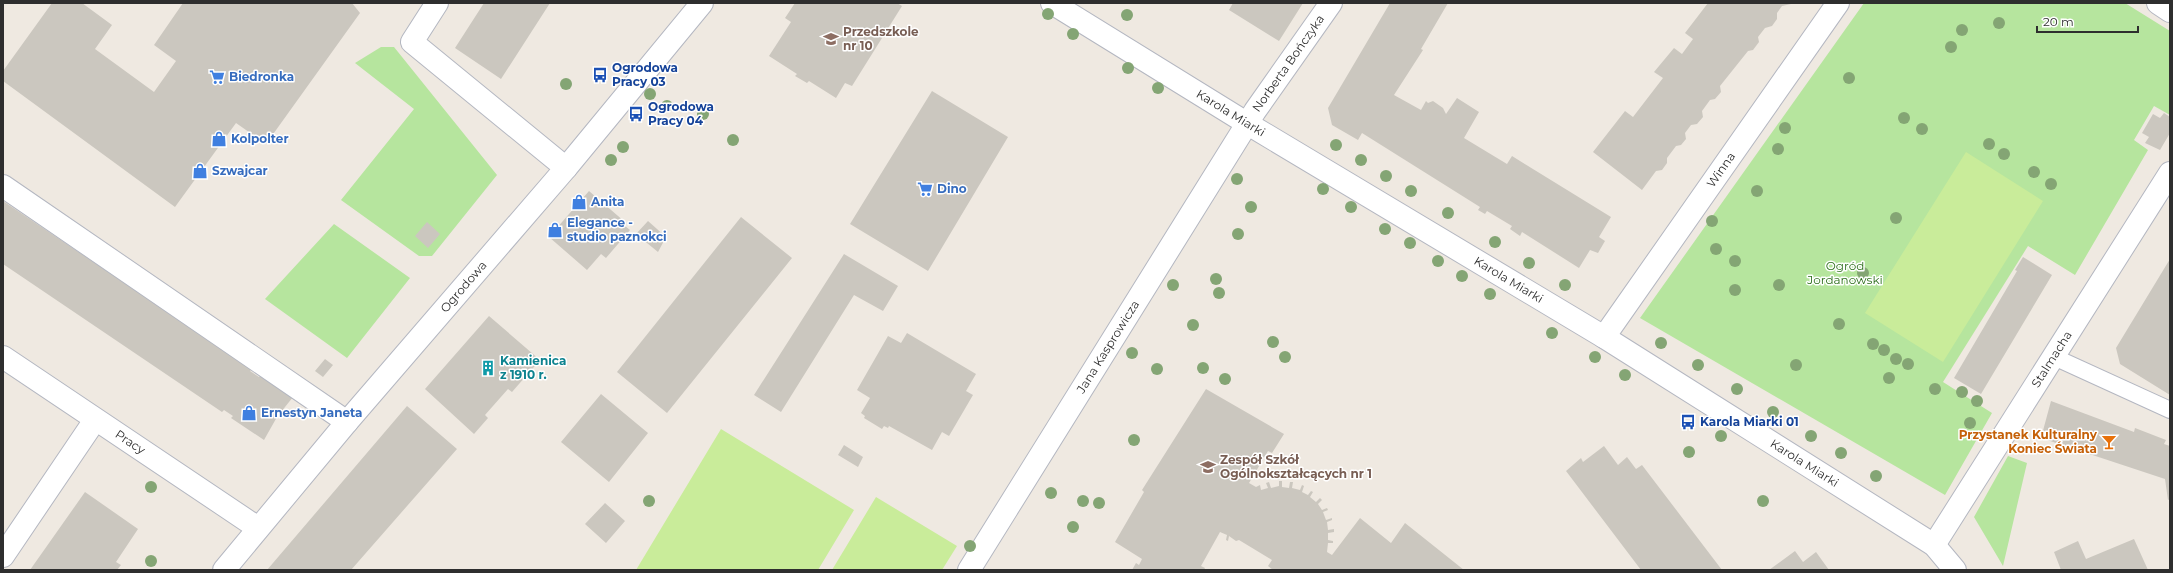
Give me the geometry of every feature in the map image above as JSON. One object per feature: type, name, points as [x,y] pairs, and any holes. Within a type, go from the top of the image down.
[{"type":"street","points":[[437,3],[412,42],[566,168]]},
{"type":"street","name":"Ogrodowa","points":[[224,570],[347,422],[566,168],[702,3]]},
{"type":"street","name":"Karola Miarki","points":[[1052,3],[1248,124],[1604,337],[1934,546],[1955,570]]},
{"type":"street","name":"Norberta Bończyka","points":[[1248,124],[1331,3]]},
{"type":"street","name":"Winna","points":[[1604,337],[1838,3]]},
{"type":"street","points":[[2158,3],[2170,11]]},
{"type":"street","name":"Jana Kasprowicza","points":[[969,570],[1248,124]]},
{"type":"street","name":"Stalmacha","points":[[1934,546],[2170,173]]},
{"type":"street","points":[[3,186],[347,422]]},
{"type":"street","name":"Pracy","points":[[3,357],[258,528]]},
{"type":"street","points":[[3,556],[95,420]]},
{"type":"lane","points":[[2054,357],[2170,410]]},
{"type":"green space","name":"Ogród Jordanowski","points":[[1864,3],[2125,3],[2170,31],[2170,115],[2154,106],[2134,140],[2148,150],[2075,275],[2028,246],[1943,382],[1992,413],[1945,495],[1640,318]]},
{"type":"green space","points":[[381,47],[394,47],[497,175],[432,256],[419,256],[341,200],[414,109],[355,63]]},
{"type":"green space","points":[[1966,152],[2043,201],[1943,362],[1865,313]]},
{"type":"green space","points":[[334,224],[410,278],[347,358],[265,299]]},
{"type":"green space","points":[[721,429],[854,510],[818,570],[636,570]]},
{"type":"green space","points":[[2008,456],[2027,463],[2003,566],[1974,517]]},
{"type":"green space","points":[[876,497],[957,546],[942,570],[832,570]]},
{"type":"building","points":[[52,3],[82,3],[112,25],[95,49],[154,92],[176,61],[154,45],[183,3],[352,3],[360,13],[266,144],[236,123],[175,207],[3,81],[3,71]]},
{"type":"building","points":[[484,3],[550,3],[501,79],[455,48]]},
{"type":"building","name":"Przedszkole nr 10","points":[[795,3],[897,3],[902,6],[852,86],[845,83],[836,98],[809,81],[807,83],[795,76],[797,74],[769,56],[791,22],[785,18]]},
{"type":"building","points":[[1233,3],[1303,3],[1279,41],[1229,10]]},
{"type":"building","points":[[1390,3],[1448,3],[1421,49],[1423,50],[1394,95],[1421,110],[1426,101],[1428,103],[1433,101],[1443,108],[1446,114],[1457,98],[1479,112],[1464,138],[1507,164],[1512,156],[1611,217],[1599,237],[1605,241],[1598,253],[1590,250],[1579,268],[1522,232],[1520,236],[1510,229],[1512,226],[1487,211],[1485,214],[1478,210],[1480,207],[1362,133],[1358,140],[1332,125],[1328,108]]},
{"type":"building","points":[[1708,3],[1791,4],[1782,6],[1777,13],[1777,19],[1772,26],[1765,28],[1758,37],[1759,42],[1753,50],[1748,51],[1720,86],[1721,92],[1715,99],[1710,100],[1702,111],[1703,117],[1697,124],[1691,125],[1685,133],[1686,139],[1681,145],[1676,146],[1667,158],[1667,163],[1662,170],[1656,171],[1642,190],[1593,152],[1625,111],[1633,117],[1663,78],[1654,72],[1674,48],[1682,54],[1693,39],[1685,33]]},
{"type":"building","name":"Dino","points":[[932,91],[1008,137],[928,271],[850,224]]},
{"type":"building","points":[[2164,113],[2170,117],[2170,133],[2160,150],[2145,143],[2149,137],[2142,133],[2153,114],[2160,118]]},
{"type":"building","points":[[589,191],[625,222],[625,226],[630,230],[606,258],[601,254],[587,270],[549,237]]},
{"type":"building","points":[[3,201],[252,369],[250,371],[259,377],[261,375],[293,397],[277,417],[264,440],[231,418],[233,416],[224,410],[222,412],[3,264]]},
{"type":"building","points":[[741,217],[792,258],[667,413],[617,372]]},
{"type":"building","points":[[648,221],[666,237],[658,252],[636,234]]},
{"type":"building","points":[[427,222],[440,234],[428,248],[415,236]]},
{"type":"building","points":[[844,254],[898,286],[883,311],[854,295],[781,412],[754,395]]},
{"type":"building","points":[[2023,257],[2052,275],[1981,394],[1954,378],[2017,271],[2015,270]]},
{"type":"building","points":[[2170,259],[2170,395],[2120,364],[2116,348]]},
{"type":"building","name":"Kamienica z 1910 r.","points":[[489,316],[540,360],[512,392],[508,389],[485,415],[488,418],[474,434],[425,389]]},
{"type":"building","points":[[907,333],[976,374],[966,391],[973,395],[949,436],[942,432],[932,450],[889,426],[888,428],[884,426],[882,429],[864,418],[865,416],[861,413],[870,398],[857,390],[888,336],[901,343]]},
{"type":"building","points":[[325,359],[333,365],[323,377],[315,371]]},
{"type":"building","name":"Zespół Szkół Ogólnokształcących nr 1","points":[[1206,389],[1284,434],[1272,453],[1268,451],[1249,483],[1256,487],[1260,485],[1261,490],[1268,488],[1266,483],[1269,482],[1271,488],[1279,486],[1279,481],[1282,481],[1282,487],[1289,488],[1290,482],[1293,482],[1292,488],[1300,490],[1302,485],[1304,486],[1302,492],[1308,495],[1311,491],[1313,492],[1310,497],[1316,502],[1320,498],[1322,500],[1318,504],[1322,510],[1327,508],[1328,510],[1323,512],[1326,520],[1332,518],[1332,520],[1327,522],[1328,530],[1334,529],[1334,532],[1328,533],[1328,540],[1333,541],[1333,543],[1328,543],[1327,552],[1332,555],[1360,518],[1391,543],[1405,523],[1464,570],[1273,570],[1268,566],[1272,560],[1239,540],[1236,541],[1229,536],[1228,541],[1226,540],[1227,535],[1220,532],[1201,566],[1205,568],[1204,570],[1132,570],[1136,563],[1139,565],[1142,559],[1115,542],[1144,492],[1142,490]]},
{"type":"building","points":[[601,394],[648,433],[609,482],[561,442]]},
{"type":"building","name":"Przystanek Kulturalny Koniec Świata","points":[[2051,401],[2134,432],[2135,428],[2166,440],[2164,444],[2170,446],[2170,499],[2168,500],[2165,479],[2041,438]]},
{"type":"building","points":[[407,406],[457,449],[351,570],[267,570]]},
{"type":"building","points":[[844,445],[863,457],[858,467],[838,455]]},
{"type":"building","points":[[1604,446],[1618,465],[1627,457],[1636,469],[1642,465],[1722,570],[1641,570],[1566,471],[1581,458],[1583,462]]},
{"type":"building","points":[[85,492],[138,529],[116,562],[121,565],[117,570],[30,570]]},
{"type":"building","points":[[605,503],[625,521],[606,543],[585,524]]},
{"type":"building","points":[[2134,539],[2148,570],[2061,570],[2054,552],[2078,541],[2086,559]]},
{"type":"building","points":[[1795,551],[1803,562],[1816,552],[1829,570],[1769,570]]},
{"type":"place","name":"Przedszkole nr 10","points":[[831,39]]},
{"type":"place","name":"Ogrodowa Pracy 03","points":[[600,75]]},
{"type":"place","name":"Biedronka","points":[[217,77]]},
{"type":"place","name":"Ogrodowa Pracy 04","points":[[636,114]]},
{"type":"place","name":"Kolpolter","points":[[219,139]]},
{"type":"place","name":"Szwajcar","points":[[200,171]]},
{"type":"place","name":"Dino","points":[[925,189]]},
{"type":"place","name":"Anita","points":[[579,202]]},
{"type":"place","name":"Elegance - studio paznokci","points":[[555,230]]},
{"type":"place","name":"Kamienica z 1910 r.","points":[[488,368]]},
{"type":"place","name":"Ernestyn Janeta","points":[[249,413]]},
{"type":"place","name":"Karola Miarki 01","points":[[1688,422]]},
{"type":"place","name":"Przystanek Kulturalny Koniec Świata","points":[[2109,442]]},
{"type":"place","name":"Zespół Szkół Ogólnokształcących nr 1","points":[[1208,467]]}]
